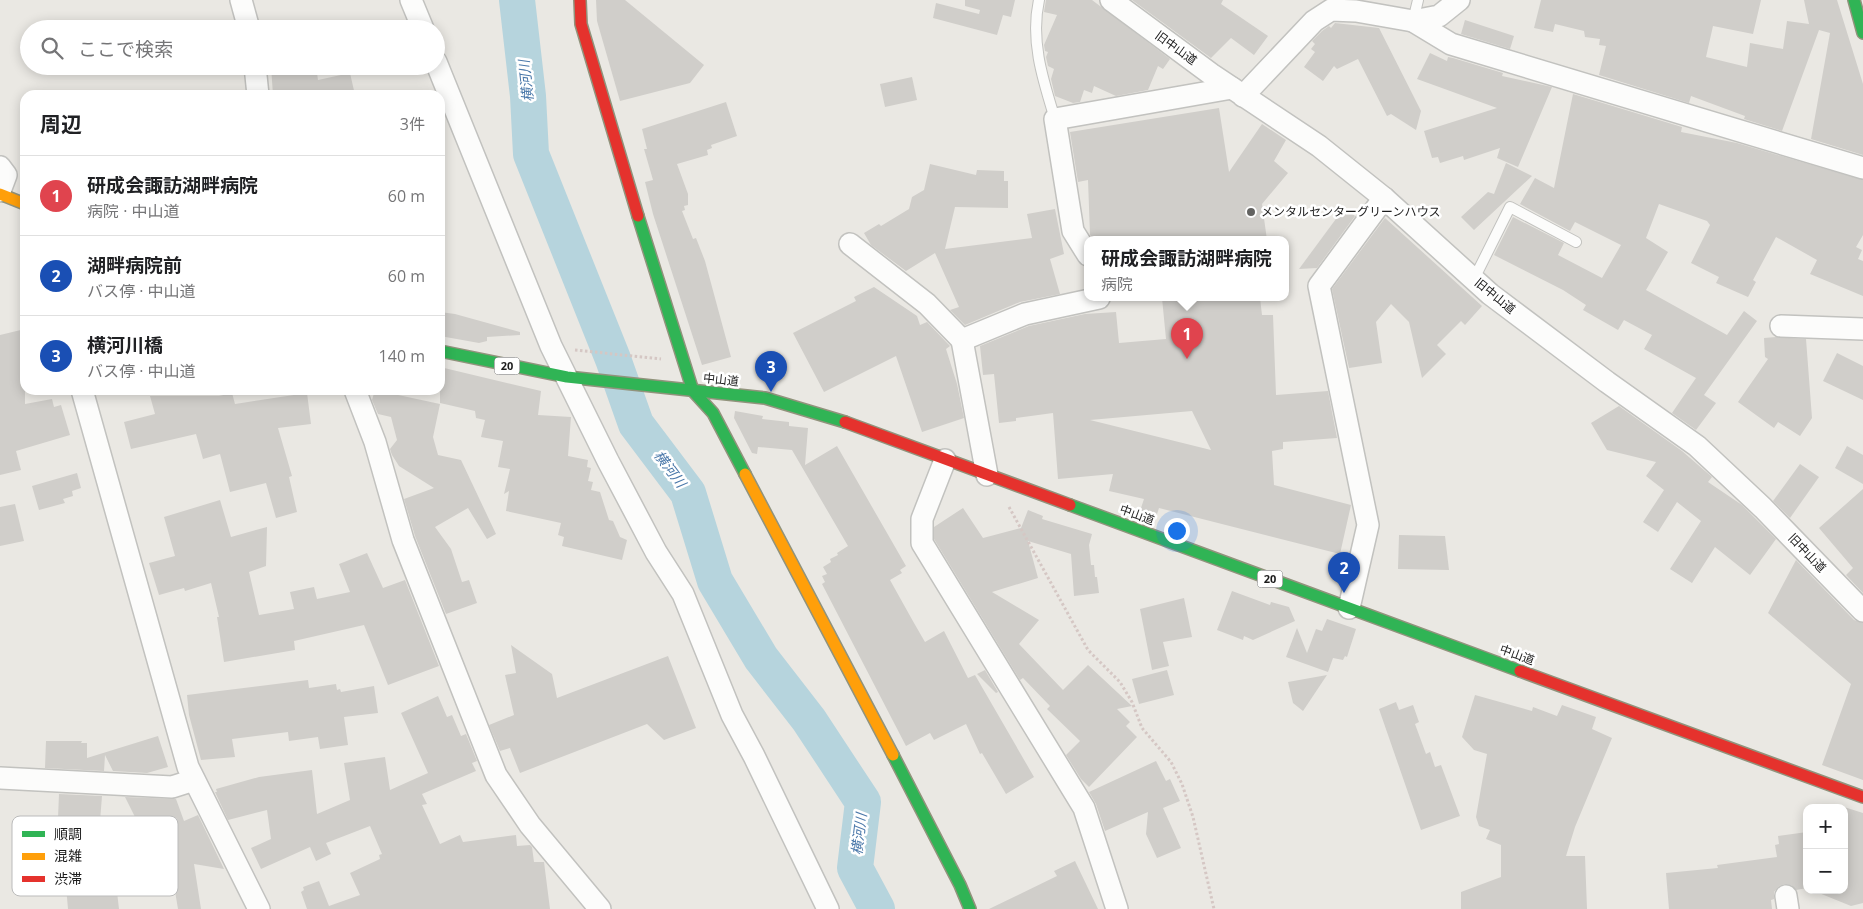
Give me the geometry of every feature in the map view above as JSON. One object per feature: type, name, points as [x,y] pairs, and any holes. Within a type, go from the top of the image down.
[{"type":"main road","points":[[580,0],[581,24],[649,255],[684,358],[693,391],[714,413],[842,654],[960,884],[970,909]]},
{"type":"main road","points":[[1854,0],[1863,33]]},
{"type":"main road","points":[[0,192],[20,202]]},
{"type":"main road","name":"中山道","points":[[445,352],[571,378],[765,398],[820,414],[1863,797]]},
{"type":"street","points":[[241,0],[247,20]]},
{"type":"street","points":[[411,0],[419,20]]},
{"type":"street","name":"旧中山道","points":[[1111,0],[1238,92],[1319,146],[1384,198],[1490,294],[1607,382],[1697,446],[1763,508],[1863,611]]},
{"type":"street","points":[[1084,249],[1073,231],[1056,119],[1238,92],[1314,21],[1331,10],[1356,11],[1413,21],[1439,16],[1459,0]]},
{"type":"street","points":[[1413,21],[1459,47],[1863,168]]},
{"type":"street","points":[[256,75],[257,90]]},
{"type":"street","points":[[441,75],[546,333],[571,378],[652,544],[683,594],[732,715],[754,756],[828,909]]},
{"type":"street","points":[[0,167],[6,175],[0,192]]},
{"type":"street","points":[[1350,608],[1368,525],[1320,286],[1384,198]]},
{"type":"street","points":[[850,244],[927,304],[962,340],[987,475]]},
{"type":"street","points":[[962,340],[1025,314],[1085,301]]},
{"type":"street","points":[[1781,326],[1863,329]]},
{"type":"street","points":[[83,395],[188,767],[259,909]]},
{"type":"street","points":[[357,395],[375,442],[403,540],[496,775],[530,825],[600,909]]},
{"type":"street","points":[[946,460],[922,519],[922,543],[1084,808],[1117,909]]},
{"type":"street","points":[[0,778],[172,787],[194,780]]},
{"type":"lane","points":[[1039,0],[1034,21],[1041,72],[1056,119]]},
{"type":"lane","points":[[1413,21],[1418,0]]},
{"type":"lane","points":[[1474,279],[1510,208],[1576,242]]},
{"type":"path","points":[[565,349],[669,359]]},
{"type":"path","points":[[1007,482],[1008,506],[1088,650],[1120,682],[1132,702],[1142,728],[1171,762],[1182,784],[1192,817],[1214,909]]},
{"type":"building","points":[[596,0],[625,0],[704,65],[690,83],[620,101],[597,21]]},
{"type":"building","points":[[965,0],[1015,0],[1011,17],[1003,15],[997,35],[933,18],[936,3],[979,14],[980,10],[965,6]]},
{"type":"building","points":[[1046,0],[1092,0],[1170,59],[1163,69],[1158,66],[1148,90],[1116,96],[1094,86],[1092,93],[1084,90],[1080,102],[1073,103],[1055,96],[1051,79],[1054,69],[1048,66],[1046,57],[1048,52],[1045,51],[1044,45],[1057,15],[1044,12]]},
{"type":"building","points":[[1132,0],[1223,0],[1221,4],[1268,36],[1254,55],[1231,38],[1211,58]]},
{"type":"building","points":[[1541,0],[1761,0],[1753,34],[1713,26],[1706,57],[1747,67],[1750,43],[1783,49],[1787,21],[1809,24],[1804,0],[1837,0],[1863,84],[1863,155],[1811,139],[1830,33],[1819,30],[1782,131],[1744,119],[1745,116],[1691,96],[1689,103],[1599,75],[1606,46],[1599,45],[1600,39],[1585,37],[1584,31],[1555,24],[1553,32],[1534,28]]},
{"type":"building","points":[[1465,20],[1514,36],[1510,49],[1461,34]]},
{"type":"building","points":[[1335,23],[1379,28],[1421,111],[1416,130],[1391,114],[1387,116],[1358,59],[1337,69],[1334,66],[1323,81],[1304,67],[1315,52],[1311,49],[1315,44],[1312,41],[1322,31],[1329,26],[1331,28]]},
{"type":"building","points":[[1430,53],[1447,61],[1448,57],[1453,58],[1503,73],[1502,76],[1552,87],[1518,167],[1497,158],[1500,148],[1464,160],[1463,156],[1440,163],[1438,157],[1432,158],[1424,131],[1497,108],[1417,79]]},
{"type":"building","points":[[272,75],[317,75],[318,80],[350,75],[354,90],[273,90]]},
{"type":"building","points":[[912,77],[917,100],[885,107],[880,84]]},
{"type":"building","points":[[1573,94],[1682,127],[1681,132],[1737,143],[1863,180],[1863,235],[1856,247],[1862,250],[1858,259],[1863,261],[1863,296],[1810,274],[1817,260],[1776,237],[1753,280],[1756,282],[1748,297],[1716,283],[1719,277],[1691,263],[1710,225],[1707,221],[1659,204],[1646,238],[1668,252],[1646,290],[1727,335],[1744,311],[1757,321],[1704,395],[1716,403],[1696,430],[1672,413],[1696,378],[1644,349],[1652,335],[1624,320],[1618,330],[1583,310],[1586,305],[1563,290],[1494,255],[1513,217],[1564,243],[1558,255],[1602,278],[1621,245],[1575,222],[1570,231],[1520,204],[1535,178],[1554,188]]},
{"type":"building","points":[[726,102],[737,136],[711,145],[712,148],[707,150],[708,155],[677,164],[688,194],[688,205],[684,206],[685,210],[682,211],[693,239],[696,238],[705,261],[731,357],[702,365],[653,214],[645,182],[653,180],[644,149],[647,149],[642,129]]},
{"type":"building","points":[[1219,108],[1229,172],[1262,124],[1286,140],[1274,161],[1288,173],[1262,204],[1266,236],[1091,236],[1088,180],[1078,182],[1070,132]]},
{"type":"building","points":[[1506,163],[1532,176],[1474,230],[1461,217],[1488,192],[1494,194]]},
{"type":"building","points":[[930,164],[976,175],[977,170],[1004,171],[1004,181],[1008,181],[1008,208],[955,207],[945,249],[1032,238],[1027,214],[1055,209],[1064,254],[1050,259],[1060,294],[1020,302],[965,325],[950,310],[959,307],[935,253],[906,271],[871,245],[864,233],[879,224],[881,226],[909,209],[912,197],[924,190]]},
{"type":"building","points":[[1344,208],[1355,216],[1317,268],[1299,269]]},
{"type":"building","points":[[1385,218],[1482,306],[1465,325],[1461,321],[1437,345],[1446,354],[1422,378],[1409,322],[1391,304],[1376,322],[1382,363],[1349,368],[1332,289]]},
{"type":"building","points":[[874,287],[917,316],[920,325],[927,322],[950,346],[946,349],[957,384],[964,418],[922,432],[896,356],[824,392],[793,333],[856,301],[854,297]]},
{"type":"building","points":[[1162,301],[1260,301],[1262,315],[1273,315],[1276,395],[1328,391],[1337,438],[1283,442],[1283,449],[1272,451],[1274,485],[1351,505],[1340,554],[1159,508],[1155,520],[1139,514],[1144,499],[1109,491],[1113,474],[1058,479],[1053,413],[1016,418],[1016,421],[999,423],[994,374],[983,375],[980,346],[1029,326],[1085,314],[1116,312],[1119,343],[1166,339]],"holes":[[[1192,411],[1211,450],[1090,420]]]},
{"type":"building","points":[[445,313],[520,332],[520,335],[487,337],[487,341],[479,343],[445,337]]},
{"type":"building","points":[[20,330],[20,395],[25,395],[25,404],[52,399],[54,407],[61,405],[70,435],[16,451],[21,470],[0,475],[0,335]]},
{"type":"building","points":[[1764,338],[1806,339],[1812,418],[1800,436],[1778,422],[1774,428],[1738,402],[1768,359],[1765,357]]},
{"type":"building","points":[[1837,353],[1863,366],[1863,400],[1823,381]]},
{"type":"building","points":[[445,368],[541,391],[538,415],[571,417],[568,456],[588,460],[587,467],[591,468],[588,481],[593,482],[591,490],[600,492],[609,520],[613,521],[620,537],[627,540],[622,560],[562,546],[564,537],[558,535],[561,523],[506,511],[509,491],[504,494],[510,469],[498,467],[503,441],[481,437],[485,420],[476,418],[475,411],[440,403],[440,395],[445,395]]},
{"type":"building","points":[[233,395],[235,404],[294,395],[307,395],[311,424],[278,428],[292,476],[289,477],[297,512],[276,518],[266,483],[230,492],[220,454],[203,459],[196,434],[131,449],[124,422],[155,414],[150,396]]},
{"type":"building","points":[[374,395],[398,395],[440,404],[433,437],[438,455],[461,460],[496,534],[487,539],[468,508],[435,527],[451,549],[462,582],[469,580],[477,603],[446,614],[415,536],[404,499],[434,488],[399,466],[390,449],[397,440],[391,417],[378,414],[372,400]]},
{"type":"building","points":[[1619,406],[1682,451],[1712,477],[1708,482],[1742,505],[1776,539],[1750,575],[1715,547],[1692,583],[1670,569],[1701,521],[1677,502],[1658,532],[1643,522],[1664,490],[1646,476],[1656,462],[1607,450],[1591,423]]},
{"type":"building","points":[[735,411],[763,416],[762,419],[789,422],[789,426],[808,428],[805,465],[837,446],[906,566],[900,570],[902,573],[890,580],[925,642],[944,631],[968,678],[975,675],[1034,777],[1006,794],[982,753],[980,754],[966,724],[934,740],[930,733],[906,746],[822,584],[825,582],[822,576],[827,574],[823,567],[831,562],[830,559],[838,555],[837,553],[848,546],[792,450],[758,447],[757,454],[752,453],[734,418]]},
{"type":"building","points":[[1847,446],[1863,455],[1863,484],[1835,468]]},
{"type":"building","points":[[1800,464],[1819,477],[1790,518],[1773,501]]},
{"type":"building","points":[[77,473],[81,488],[72,491],[73,496],[63,499],[65,503],[39,510],[32,486]]},
{"type":"building","points":[[1863,489],[1863,593],[1846,575],[1853,568],[1819,528]]},
{"type":"building","points":[[220,500],[231,537],[267,527],[266,566],[249,572],[259,615],[294,609],[290,592],[314,587],[317,599],[350,592],[339,564],[367,553],[383,588],[405,580],[439,666],[388,685],[364,625],[294,641],[295,650],[224,662],[217,617],[219,617],[211,583],[185,591],[184,588],[159,595],[149,563],[175,556],[164,517]]},
{"type":"building","points":[[15,504],[24,541],[0,546],[0,507]]},
{"type":"building","points":[[963,508],[983,538],[1021,528],[1028,510],[1043,516],[1042,519],[1092,534],[1089,545],[1091,565],[1094,565],[1099,593],[1074,596],[1071,554],[1028,541],[1038,578],[992,592],[1039,620],[1019,644],[1063,690],[1088,665],[1132,706],[1117,709],[1130,722],[1126,726],[1137,737],[1089,787],[1081,779],[1066,755],[1080,741],[1047,709],[1050,706],[1023,678],[1020,680],[934,539],[934,527]]},
{"type":"building","points":[[1399,535],[1445,536],[1449,570],[1398,569]]},
{"type":"building","points":[[1796,560],[1854,620],[1863,623],[1863,780],[1822,765],[1851,684],[1768,613]]},
{"type":"building","points":[[1232,591],[1270,605],[1271,602],[1289,607],[1295,621],[1253,640],[1244,636],[1243,640],[1217,630]]},
{"type":"building","points":[[1184,598],[1192,637],[1163,642],[1169,666],[1152,670],[1140,609]]},
{"type":"building","points":[[1327,619],[1356,629],[1347,657],[1345,656],[1343,660],[1333,658],[1328,672],[1286,657],[1297,628],[1307,653],[1316,629],[1322,631]]},
{"type":"building","points":[[511,645],[552,674],[557,698],[668,656],[696,728],[664,740],[647,724],[520,773],[510,748],[500,751],[489,725],[514,715],[505,675],[516,673]]},
{"type":"building","points":[[985,670],[998,692],[996,693],[977,674]]},
{"type":"building","points":[[1167,670],[1174,695],[1139,704],[1132,679]]},
{"type":"building","points":[[1327,675],[1303,711],[1293,703],[1288,682]]},
{"type":"building","points":[[308,680],[309,688],[336,684],[337,690],[340,689],[341,692],[374,686],[378,713],[344,717],[348,745],[320,749],[318,737],[289,741],[288,732],[232,739],[235,757],[201,760],[189,715],[187,695]]},
{"type":"building","points":[[1475,695],[1532,711],[1533,707],[1557,716],[1562,705],[1596,717],[1592,729],[1612,738],[1575,827],[1566,856],[1585,856],[1587,909],[1461,909],[1461,892],[1501,877],[1501,845],[1486,839],[1490,830],[1479,826],[1476,817],[1487,754],[1474,750],[1462,737]]},
{"type":"building","points":[[438,696],[447,717],[452,715],[461,736],[466,734],[477,761],[472,763],[476,771],[422,794],[427,804],[422,805],[440,844],[460,835],[463,842],[516,835],[517,846],[530,845],[534,862],[544,862],[550,909],[307,909],[301,892],[304,890],[303,887],[319,881],[329,906],[360,895],[350,873],[380,859],[379,855],[382,854],[370,826],[326,843],[331,854],[316,861],[310,847],[261,869],[251,848],[271,839],[267,810],[228,820],[215,792],[217,792],[216,789],[259,777],[312,770],[317,814],[350,800],[344,763],[385,757],[390,790],[428,773],[401,713]]},
{"type":"building","points":[[1396,702],[1399,710],[1413,705],[1419,722],[1415,724],[1426,754],[1430,752],[1435,767],[1441,765],[1460,816],[1421,830],[1379,709]]},
{"type":"building","points":[[158,736],[168,767],[147,773],[113,771],[105,755],[104,771],[45,768],[46,741],[82,741],[81,743],[87,743],[87,758]]},
{"type":"building","points":[[1156,761],[1166,781],[1170,779],[1180,801],[1163,808],[1181,848],[1157,858],[1146,834],[1148,812],[1105,831],[1096,804],[1089,792]]},
{"type":"building","points":[[59,794],[102,796],[100,816],[58,816]]},
{"type":"building","points":[[125,797],[176,799],[184,821],[198,815],[224,869],[194,864],[201,909],[178,909],[176,896],[178,896],[178,816],[134,816]]},
{"type":"building","points":[[1848,808],[1863,813],[1863,903],[1851,906],[1821,894],[1848,894]]},
{"type":"building","points":[[1803,833],[1803,889],[1796,890],[1791,885],[1785,884],[1779,886],[1774,892],[1774,899],[1771,900],[1772,909],[1669,909],[1666,873],[1718,868],[1717,865],[1777,857],[1775,845],[1779,844],[1778,836]]},
{"type":"building","points":[[1075,861],[1098,909],[989,909],[1057,876],[1054,871]]},
{"type":"building","points":[[67,896],[117,896],[119,909],[68,909]]},
{"type":"waterway","name":"横河川","points":[[517,0],[528,96],[531,154],[613,359],[636,424],[688,493],[715,581],[761,658],[809,720],[863,802],[855,868],[877,909]]},
{"type":"traffic: fast","points":[[1854,0],[1863,33]]},
{"type":"traffic: fast","points":[[638,216],[693,391],[713,413],[745,474]]},
{"type":"traffic: fast","points":[[445,352],[567,377],[765,398],[845,422]]},
{"type":"traffic: fast","points":[[1070,505],[1520,671]]},
{"type":"traffic: fast","points":[[893,755],[960,885],[970,909]]},
{"type":"traffic: slow","points":[[0,194],[20,202]]},
{"type":"traffic: slow","points":[[745,474],[893,755]]},
{"type":"traffic: jam","points":[[580,0],[581,24],[638,216]]},
{"type":"traffic: jam","points":[[845,422],[1070,505]]},
{"type":"traffic: jam","points":[[1520,671],[1863,797]]},
{"type":"place","name":"メンタルセンターグリーンハウス","points":[[1251,212]]},
{"type":"place","name":"研成会諏訪湖畔病院","points":[[1187,359]]},
{"type":"place","name":"横河川橋","points":[[771,392]]},
{"type":"place","name":"湖畔病院前","points":[[1344,593]]}]
